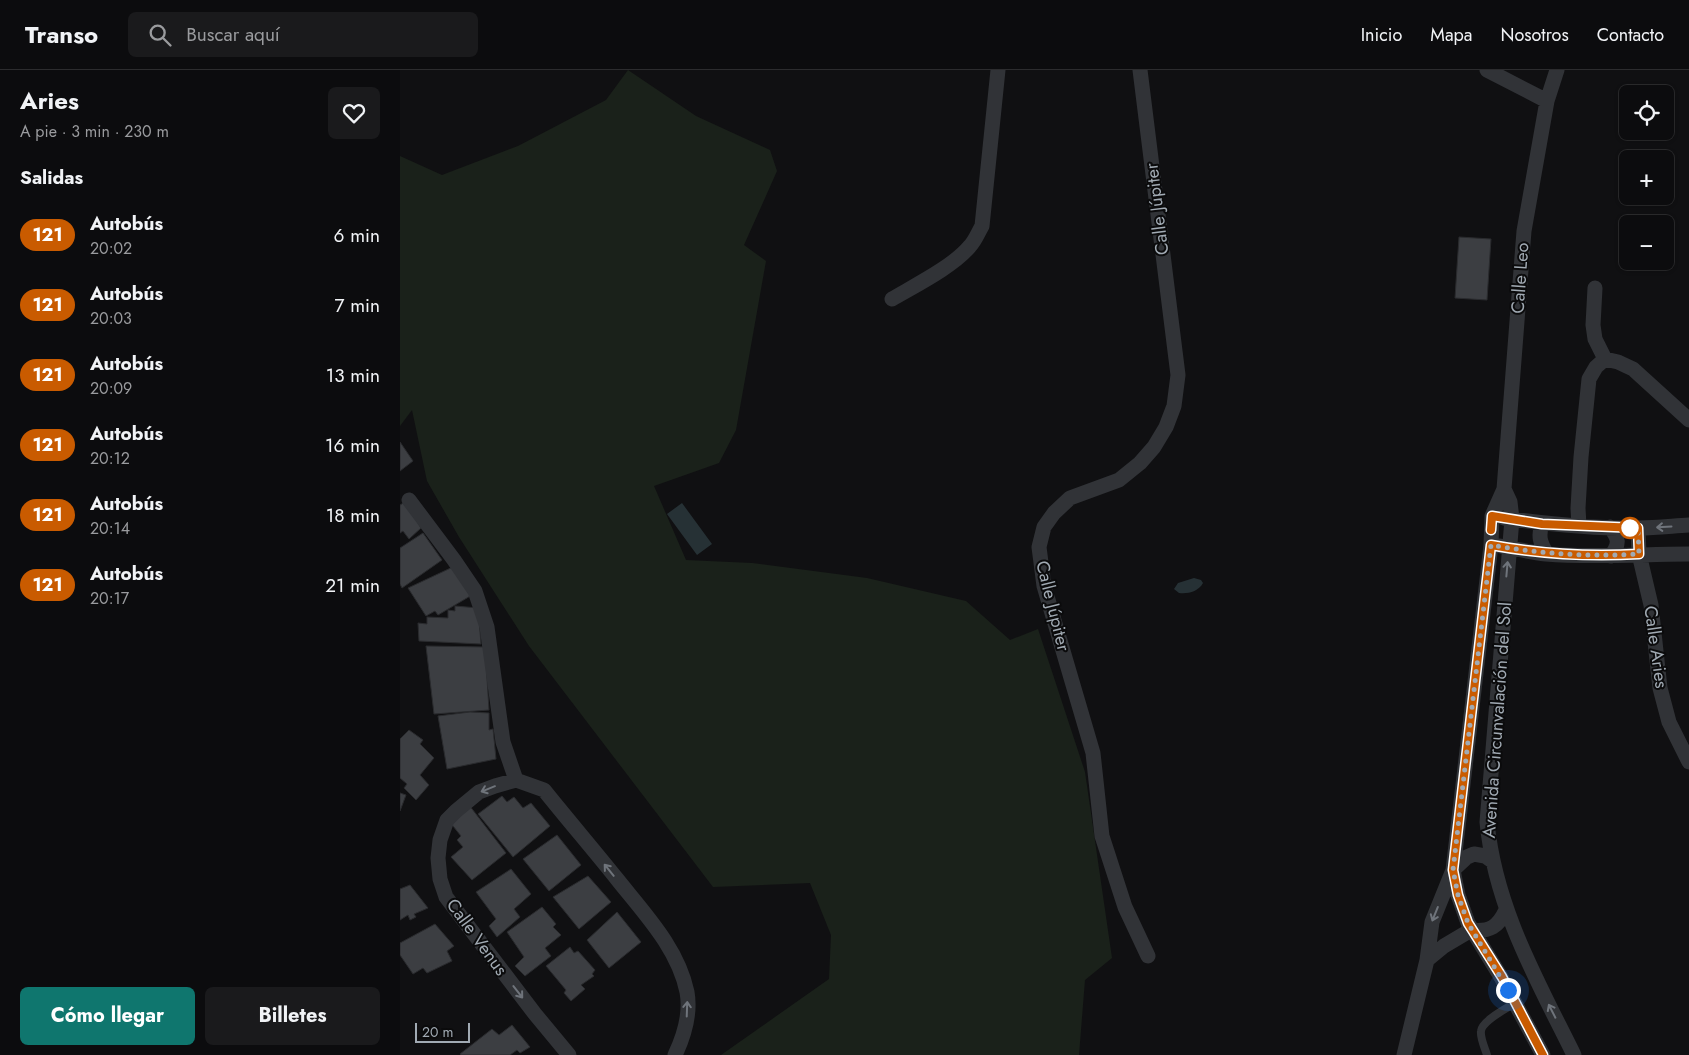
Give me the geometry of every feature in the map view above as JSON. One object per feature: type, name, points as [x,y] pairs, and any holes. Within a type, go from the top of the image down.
[{"type":"street","points":[[892,299],[956,259],[970,247],[982,226],[998,70]]},
{"type":"street","name":"Calle Júpiter","points":[[1140,70],[1178,375],[1174,406],[1166,427],[1154,447],[1140,463],[1119,480],[1070,498],[1054,513],[1044,527],[1038,547],[1044,586],[1093,752],[1102,836],[1125,907],[1148,956]]},
{"type":"street","points":[[1487,70],[1547,101]]},
{"type":"street","name":"Calle Leo","points":[[1492,516],[1504,489],[1524,231],[1547,101],[1557,70]]},
{"type":"street","points":[[1595,288],[1593,325],[1595,339],[1605,359]]},
{"type":"street","points":[[1605,359],[1618,362],[1633,369],[1689,420]]},
{"type":"street","points":[[1579,526],[1578,508],[1581,457],[1589,379],[1605,359]]},
{"type":"street","name":"Calle Leo","points":[[1504,489],[1510,502],[1512,519]]},
{"type":"street","points":[[409,500],[475,591],[487,627],[503,742],[516,780],[544,790],[663,936],[680,971],[687,993],[688,1010],[684,1035],[675,1055]]},
{"type":"street","points":[[1492,516],[1542,524],[1579,526],[1638,528],[1689,525]]},
{"type":"street","name":"Avenida Circunvalación del Sol","points":[[1492,516],[1491,545],[1453,870],[1458,895],[1471,930],[1502,977],[1543,1055]]},
{"type":"street","name":"Avenida Circunvalación del Sol","points":[[1512,519],[1487,822],[1489,846],[1506,910],[1528,962],[1574,1055]]},
{"type":"street","points":[[1542,524],[1539,536],[1547,554]]},
{"type":"street","points":[[1610,527],[1618,542],[1611,556]]},
{"type":"street","name":"Calle Aries","points":[[1638,528],[1639,554],[1651,605],[1660,688],[1669,722],[1689,762]]},
{"type":"street","points":[[1491,545],[1547,554],[1611,556],[1689,554]]},
{"type":"street","name":"Calle Venus","points":[[516,780],[479,792],[447,820],[440,840],[438,858],[440,879],[446,897],[535,1014],[569,1055]]},
{"type":"street","points":[[1404,1055],[1427,960],[1432,922],[1453,870],[1467,857],[1474,854],[1485,856],[1492,861]]},
{"type":"street","points":[[1427,960],[1444,946],[1471,930],[1484,931],[1492,928],[1502,920],[1506,910]]},
{"type":"lane","points":[[1487,1055],[1481,1034],[1482,1028],[1486,1022],[1515,1002]]},
{"type":"shaded area","points":[[628,70],[696,116],[770,150],[777,171],[744,245],[766,261],[736,430],[719,463],[654,486],[686,560],[752,563],[867,578],[966,601],[1010,640],[1038,629],[1085,772],[1112,958],[1085,980],[1079,1055],[721,1055],[829,979],[831,935],[810,883],[713,887],[529,646],[459,537],[427,481],[412,410],[400,426],[400,156],[442,175],[518,146],[606,100]]},
{"type":"shaded area","points":[[682,503],[712,544],[697,555],[667,514]]},
{"type":"shaded area","points":[[1194,578],[1201,580],[1203,583],[1196,590],[1189,593],[1179,593],[1174,589],[1178,583]]},
{"type":"building","points":[[1459,237],[1491,239],[1487,300],[1455,298]]},
{"type":"building","points":[[400,442],[413,461],[400,471]]},
{"type":"building","points":[[405,502],[421,528],[409,539],[403,531],[400,533],[400,505]]},
{"type":"building","points":[[423,533],[442,560],[402,588],[400,584],[400,548]]},
{"type":"building","points":[[455,566],[472,595],[438,615],[435,611],[426,616],[408,588]]},
{"type":"building","points":[[455,606],[478,608],[481,644],[419,641],[418,623],[427,624],[427,617],[448,618],[448,610],[455,611]]},
{"type":"building","points":[[426,646],[485,647],[489,710],[434,714]]},
{"type":"building","points":[[470,712],[489,713],[489,730],[493,729],[496,759],[447,769],[438,716]]},
{"type":"building","points":[[409,730],[423,740],[420,744],[434,758],[420,775],[429,785],[416,800],[404,788],[407,784],[400,778],[400,739]]},
{"type":"building","points":[[400,793],[406,795],[400,811]]},
{"type":"building","points":[[502,796],[507,802],[514,797],[523,808],[531,803],[550,826],[513,857],[478,814]]},
{"type":"building","points":[[469,805],[506,853],[472,880],[451,857],[463,847],[457,840],[461,836],[449,821]]},
{"type":"building","points":[[557,835],[581,865],[549,891],[523,859]]},
{"type":"building","points":[[511,869],[531,894],[514,909],[520,917],[497,937],[489,926],[496,919],[476,892]]},
{"type":"building","points":[[588,876],[611,902],[579,929],[553,897]]},
{"type":"building","points":[[410,885],[428,908],[414,914],[416,917],[410,920],[408,915],[400,920],[400,889]]},
{"type":"building","points":[[542,907],[556,924],[553,927],[561,935],[545,948],[551,956],[525,976],[515,966],[524,957],[507,932]]},
{"type":"building","points":[[617,912],[641,942],[609,968],[587,940]]},
{"type":"building","points":[[435,924],[454,946],[447,951],[452,961],[427,973],[423,968],[413,974],[400,955],[400,943]]},
{"type":"building","points":[[570,947],[574,953],[578,951],[595,970],[592,974],[594,976],[581,985],[585,989],[571,1001],[564,993],[566,990],[546,966]]},
{"type":"building","points":[[512,1025],[530,1047],[520,1053],[517,1050],[510,1055],[460,1054],[492,1029],[499,1035]]},
{"type":"bus line","name":"121","points":[[1491,530],[1492,516],[1542,524],[1638,528],[1639,554],[1611,556],[1547,554],[1491,545],[1453,870],[1458,895],[1471,930],[1502,977],[1543,1055]]},
{"type":"route","points":[[1508,990],[1502,977],[1471,930],[1458,895],[1453,870],[1491,545],[1547,554],[1611,556],[1639,554],[1638,528],[1630,528]]}]
